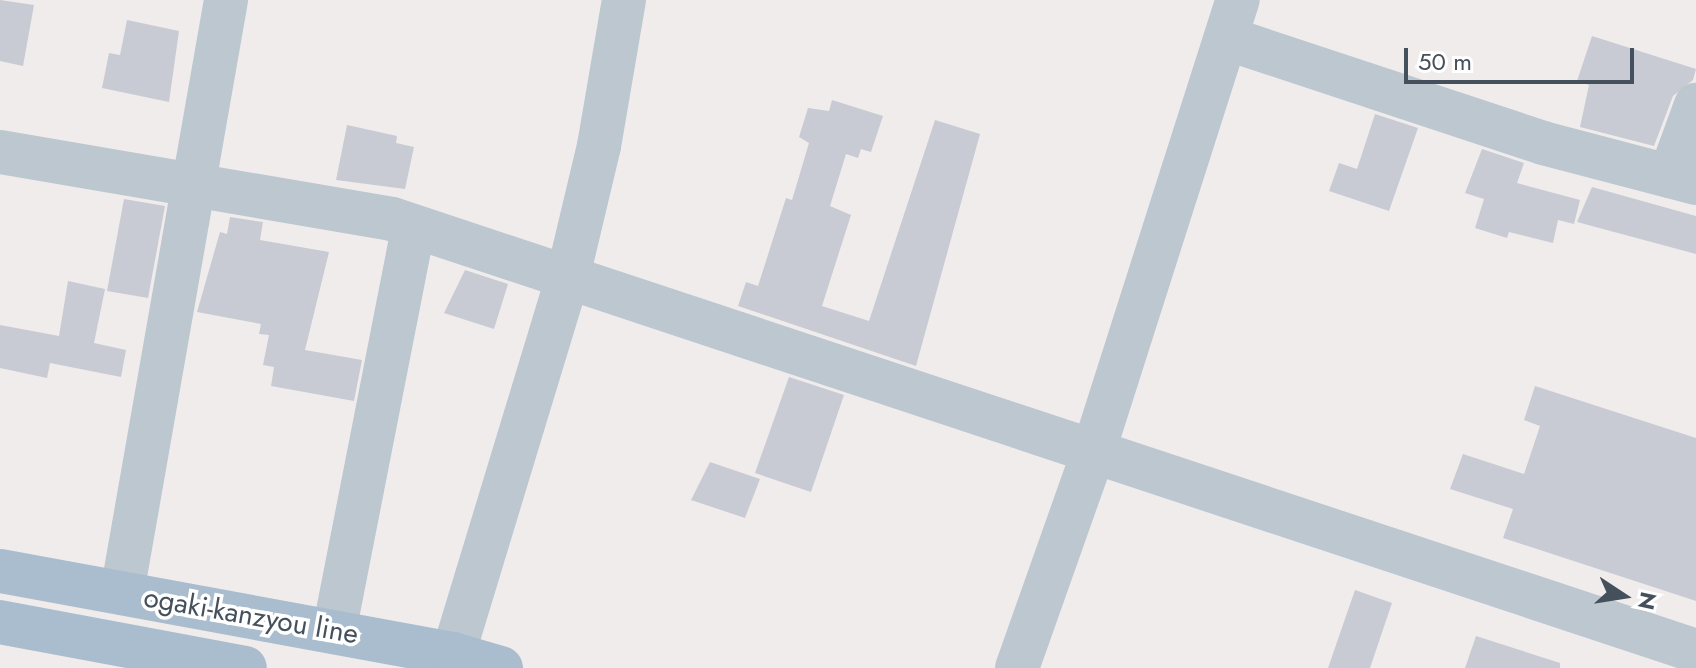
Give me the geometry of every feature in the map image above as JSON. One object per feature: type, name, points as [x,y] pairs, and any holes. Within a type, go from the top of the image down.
[{"type":"main road","name":"ogaki-kanzyou line","points":[[0,571],[334,632],[451,661],[501,668]]},
{"type":"main road","name":"ogaki-kanzyou line","points":[[0,622],[112,655],[245,668]]},
{"type":"street","points":[[122,593],[226,0]]},
{"type":"street","points":[[451,661],[568,276],[599,146],[624,0]]},
{"type":"street","points":[[1017,668],[1093,453],[1232,19],[1543,143],[1683,180],[1696,105]]},
{"type":"street","points":[[0,152],[392,219],[1696,651]]},
{"type":"street","points":[[334,632],[413,228]]},
{"type":"building","points":[[0,0],[34,5],[23,66],[0,61]]},
{"type":"building","points":[[127,20],[179,31],[169,102],[102,88],[109,53],[120,55]]},
{"type":"building","points":[[1592,36],[1696,69],[1693,80],[1673,96],[1654,146],[1580,127],[1589,85],[1577,81]]},
{"type":"building","points":[[832,100],[883,116],[871,152],[861,149],[858,158],[846,154],[830,206],[851,215],[822,306],[869,321],[935,120],[980,134],[916,366],[738,306],[746,282],[758,286],[786,198],[792,200],[809,143],[799,137],[808,108],[829,111]]},
{"type":"building","points":[[1375,114],[1418,128],[1389,211],[1329,191],[1339,163],[1357,169]]},
{"type":"building","points":[[347,125],[397,136],[396,143],[414,147],[405,189],[336,180]]},
{"type":"building","points":[[1482,149],[1524,163],[1517,183],[1580,200],[1574,224],[1558,220],[1553,243],[1509,232],[1507,238],[1475,228],[1484,199],[1465,193]]},
{"type":"building","points":[[1592,187],[1696,216],[1696,254],[1577,222]]},
{"type":"building","points":[[124,199],[165,206],[148,298],[107,291]]},
{"type":"building","points":[[230,217],[263,222],[260,240],[329,252],[305,350],[362,360],[354,401],[271,386],[274,367],[263,365],[269,335],[259,334],[261,324],[197,312],[220,232],[227,234]]},
{"type":"building","points":[[465,270],[508,284],[494,329],[444,313]]},
{"type":"building","points":[[68,281],[105,289],[94,343],[126,350],[121,377],[50,363],[47,378],[0,368],[0,325],[59,336]]},
{"type":"building","points":[[789,377],[844,395],[811,492],[755,473]]},
{"type":"building","points":[[1535,386],[1696,438],[1696,601],[1503,538],[1513,509],[1450,489],[1463,454],[1524,474],[1540,426],[1524,420]]},
{"type":"building","points":[[710,462],[760,479],[745,518],[691,500]]},
{"type":"building","points":[[1355,590],[1392,603],[1370,668],[1328,668]]},
{"type":"building","points":[[1476,636],[1560,663],[1560,668],[1465,668]]}]
